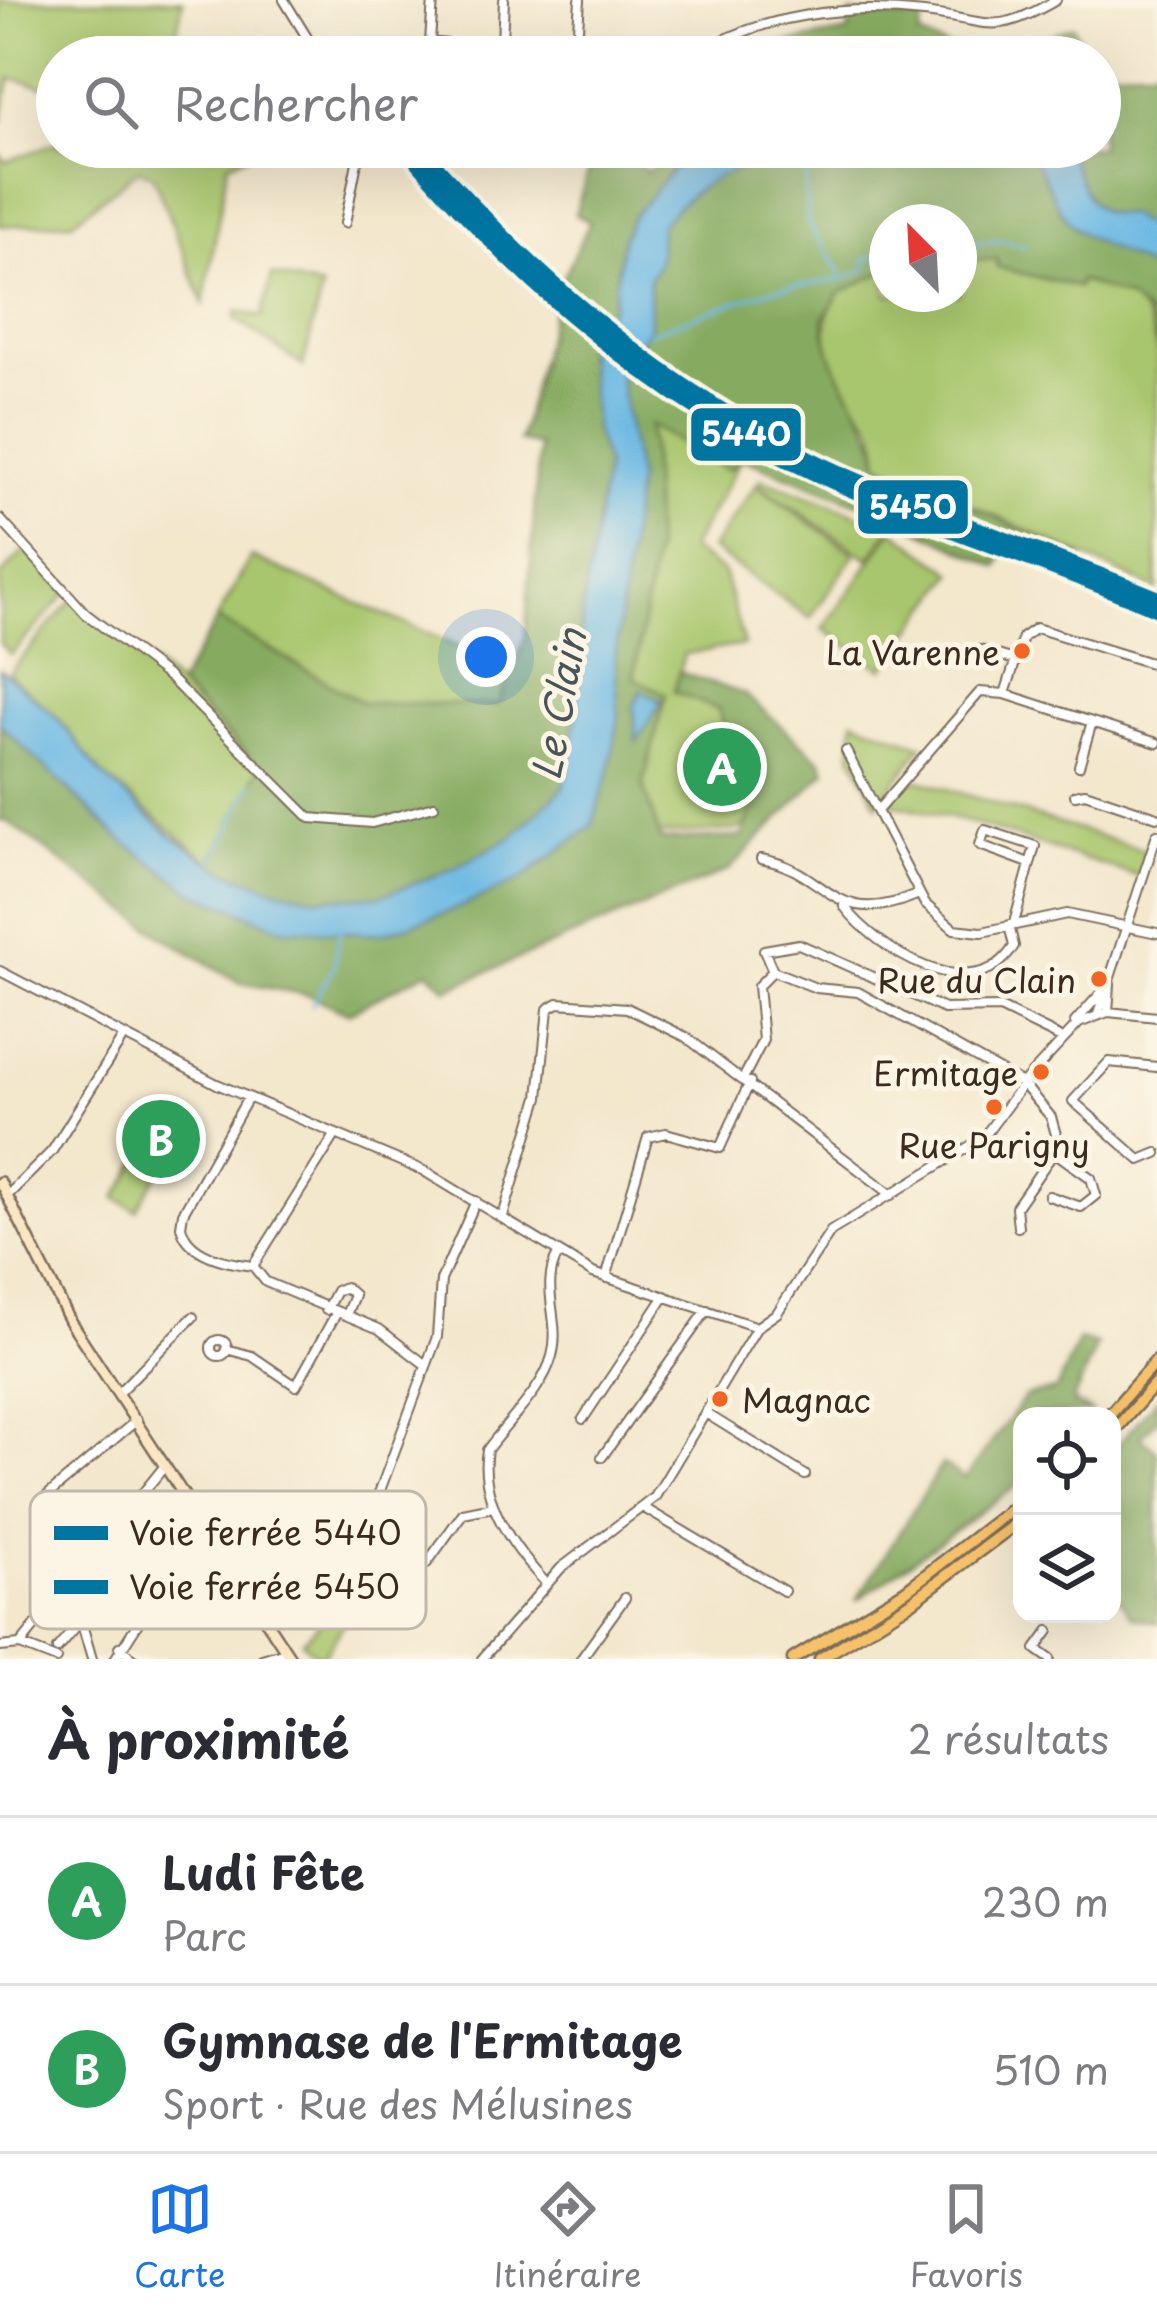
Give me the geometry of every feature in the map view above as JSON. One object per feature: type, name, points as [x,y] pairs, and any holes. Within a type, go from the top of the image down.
[{"type":"main road","points":[[1116,1407],[1157,1360]]},
{"type":"main road","points":[[1121,1423],[1157,1382]]},
{"type":"main road","points":[[793,1659],[905,1591],[1013,1508]]},
{"type":"main road","points":[[820,1659],[910,1603],[1013,1526]]},
{"type":"street","points":[[284,0],[306,36]]},
{"type":"street","points":[[430,36],[433,0]]},
{"type":"street","points":[[500,36],[504,0]]},
{"type":"street","points":[[577,36],[580,0]]},
{"type":"street","points":[[730,36],[746,27],[848,5],[1003,26],[1056,0]]},
{"type":"street","points":[[344,223],[356,168]]},
{"type":"street","points":[[0,520],[86,614],[170,677],[310,818],[372,823],[434,806]]},
{"type":"street","points":[[1005,694],[1025,634],[1038,628],[1157,665]]},
{"type":"street","points":[[974,654],[980,650],[1015,660]]},
{"type":"street","points":[[877,811],[971,698],[984,691],[1157,743]]},
{"type":"street","points":[[1078,766],[1092,722]]},
{"type":"street","points":[[846,751],[919,894],[934,915],[955,929],[982,932],[1067,914],[1157,932]]},
{"type":"street","points":[[1075,795],[1084,793],[1157,817]]},
{"type":"street","points":[[761,859],[789,865],[844,906],[875,941],[897,956],[954,975],[1009,955],[1014,946],[1012,924],[1035,846],[985,830],[980,845],[1029,863]]},
{"type":"street","points":[[1103,1013],[1157,834]]},
{"type":"street","points":[[844,906],[891,904],[919,894]]},
{"type":"street","points":[[1049,1196],[1082,1207],[1096,1195],[1091,1178],[1058,1154],[1054,1125],[1023,1084],[857,992],[816,988],[773,971],[763,956],[768,948],[799,944],[944,1009],[1000,1008],[1064,1036]]},
{"type":"street","points":[[0,971],[122,1039],[334,1137],[424,1171],[558,1254],[606,1278],[757,1327]]},
{"type":"street","points":[[606,1278],[648,1138],[660,1132],[720,1148],[763,1040],[758,986],[773,971]]},
{"type":"street","points":[[482,1659],[546,1583],[644,1508],[707,1414],[757,1327],[777,1313],[831,1231],[983,1138],[1111,976]]},
{"type":"street","points":[[503,1216],[538,1097],[548,1009],[553,1006],[627,1008],[686,1037],[892,1195]]},
{"type":"street","points":[[1064,1036],[1103,1013],[1157,1017]]},
{"type":"street","points":[[7,1196],[52,1151],[122,1039]]},
{"type":"street","points":[[1157,1067],[1109,1062],[1074,1097],[1077,1108],[1140,1160],[1157,1154]]},
{"type":"street","points":[[248,1098],[183,1213],[181,1226],[190,1244],[225,1262],[253,1266],[266,1282],[376,1327],[426,1365]]},
{"type":"street","points":[[253,1266],[334,1137]]},
{"type":"street","points":[[1018,1227],[1016,1207],[1058,1154]]},
{"type":"street","points":[[0,1182],[70,1321],[178,1491]]},
{"type":"street","points":[[381,1491],[438,1331],[441,1280],[476,1201]]},
{"type":"street","points":[[546,1583],[493,1508],[485,1480],[487,1450],[550,1361],[554,1337],[548,1279],[558,1254]]},
{"type":"street","points":[[583,1419],[665,1296]]},
{"type":"street","points":[[602,1457],[707,1310]]},
{"type":"street","points":[[226,1349],[252,1355],[296,1386],[337,1312]]},
{"type":"street","points":[[119,1392],[193,1317]]},
{"type":"street","points":[[707,1414],[806,1475]]},
{"type":"street","points":[[53,1491],[137,1420]]},
{"type":"street","points":[[145,1491],[164,1468]]},
{"type":"street","points":[[428,1563],[464,1514],[493,1508]]},
{"type":"street","points":[[644,1508],[784,1591]]},
{"type":"street","points":[[581,1659],[625,1598]]},
{"type":"street","points":[[20,1645],[33,1629]]},
{"type":"street","points":[[0,1647],[20,1645],[56,1654],[75,1629]]},
{"type":"street","points":[[83,1629],[92,1659]]},
{"type":"street","points":[[115,1659],[132,1629]]},
{"type":"street","points":[[262,1659],[288,1656],[271,1629]]},
{"type":"street","points":[[1048,1631],[1036,1649],[1050,1659]]},
{"type":"street","points":[[119,1647],[134,1659]]},
{"type":"green space","points":[[0,0],[183,0],[176,36],[36,36],[36,84],[11,78],[0,127]]},
{"type":"green space","points":[[850,14],[923,19],[919,36],[827,36],[849,32]]},
{"type":"green space","points":[[1073,26],[1078,36],[1049,36]]},
{"type":"green space","points":[[1157,68],[1157,353],[1149,316],[1129,299],[1079,280],[1078,287],[997,267],[997,259],[977,261],[977,204],[869,204],[869,279],[840,293],[824,317],[832,356],[868,425],[880,463],[1081,558],[1079,563],[1010,538],[998,567],[884,513],[745,459],[727,470],[650,425],[655,549],[634,678],[666,694],[643,785],[661,840],[741,837],[765,781],[752,752],[727,737],[718,709],[674,692],[679,672],[744,694],[822,761],[826,771],[729,870],[447,989],[428,971],[348,1013],[309,995],[241,983],[162,936],[7,821],[0,821],[0,724],[120,839],[202,879],[260,767],[178,685],[217,619],[363,703],[498,705],[525,639],[539,446],[519,441],[560,283],[590,222],[575,214],[592,168],[643,168],[648,172],[652,168],[1121,168],[1121,69]]},
{"type":"green space","points":[[36,150],[36,168],[227,168],[204,304],[153,176],[139,169],[72,222],[0,226],[0,154],[6,162]]},
{"type":"green space","points":[[997,259],[997,267],[1076,287],[1078,279],[1110,288],[1133,301],[1148,322],[1157,353],[1157,590],[880,463],[874,429],[848,395],[830,354],[828,317],[834,301],[845,288],[869,275],[869,312],[977,312],[977,261]]},
{"type":"green space","points":[[272,275],[322,288],[303,366],[235,319],[237,311],[262,317]]},
{"type":"green space","points":[[635,418],[692,430],[737,467],[690,549],[723,572],[744,645],[684,654],[674,692],[718,709],[798,782],[756,823],[734,830],[634,836],[610,769]]},
{"type":"green space","points":[[761,479],[891,527],[869,559],[758,484]]},
{"type":"green space","points":[[756,485],[855,554],[810,618],[711,549]]},
{"type":"green space","points":[[893,530],[954,573],[883,669],[823,629]]},
{"type":"green space","points":[[27,548],[67,593],[11,655],[0,644],[0,577]]},
{"type":"green space","points":[[251,557],[512,670],[498,705],[363,703],[217,619]]},
{"type":"green space","points":[[73,599],[170,678],[300,810],[339,824],[403,815],[448,797],[523,714],[571,610],[583,605],[579,699],[565,787],[517,833],[485,853],[397,891],[368,898],[303,896],[220,869],[102,775],[57,717],[8,674]]},
{"type":"green space","points":[[854,720],[923,746],[877,805],[852,753]]},
{"type":"green space","points":[[909,777],[1147,851],[1140,877],[972,823],[890,803]]},
{"type":"green space","points":[[140,1159],[160,1171],[136,1210],[116,1198]]},
{"type":"green space","points":[[1079,1340],[1097,1345],[1072,1403],[1081,1407],[1018,1407],[1026,1396],[1056,1390]]},
{"type":"green space","points":[[1157,1398],[1157,1419],[1141,1437],[1157,1452],[1157,1623],[1132,1616],[1121,1601],[1121,1441]]},
{"type":"green space","points":[[1013,1414],[1013,1488],[856,1601],[942,1464],[965,1479]]},
{"type":"green space","points":[[314,1629],[341,1629],[321,1659],[302,1642]]},
{"type":"water","points":[[674,168],[743,168],[705,184],[660,225],[659,259],[649,281],[650,326],[619,374],[637,478],[615,659],[619,717],[610,769],[592,826],[520,880],[451,911],[381,934],[281,928],[193,892],[120,839],[0,724],[0,669],[57,717],[102,775],[171,835],[220,869],[272,888],[320,898],[381,896],[453,869],[512,837],[564,787],[577,713],[583,605],[606,465],[595,431],[586,345],[612,306],[623,237],[633,216]]},
{"type":"water","points":[[1039,168],[1075,168],[1087,195],[1101,211],[1127,214],[1142,224],[1157,223],[1157,273],[1090,239],[1060,209]]},
{"type":"water","points":[[641,691],[662,701],[636,742],[634,706]]},
{"type":"waterway","points":[[805,168],[808,223],[843,277]]},
{"type":"waterway","points":[[977,243],[1025,246]]},
{"type":"waterway","points":[[648,333],[773,289],[842,280],[867,269],[865,259],[869,258]]},
{"type":"waterway","points":[[213,862],[252,783]]},
{"type":"waterway","points":[[312,1005],[334,966],[340,930]]},
{"type":"rail line","name":"5440","points":[[427,168],[493,239],[585,323],[634,362],[739,430],[883,500],[1157,606]]},
{"type":"rail line","name":"5450","points":[[434,168],[499,237],[590,319],[638,357],[740,424],[883,495],[1157,601]]},
{"type":"place","name":"La Varenne","points":[[1022,651]]},
{"type":"place","name":"Ludi Fête","points":[[722,767]]},
{"type":"place","name":"Rue du Clain","points":[[1099,979]]},
{"type":"place","name":"Ermitage","points":[[1041,1072]]},
{"type":"place","name":"Rue Parigny","points":[[994,1107]]},
{"type":"place","name":"Gymnase de l'Ermitage","points":[[161,1139]]},
{"type":"place","name":"Magnac","points":[[720,1399]]},
{"type":"water label","name":"Le Clain","points":[[557,704]]}]
